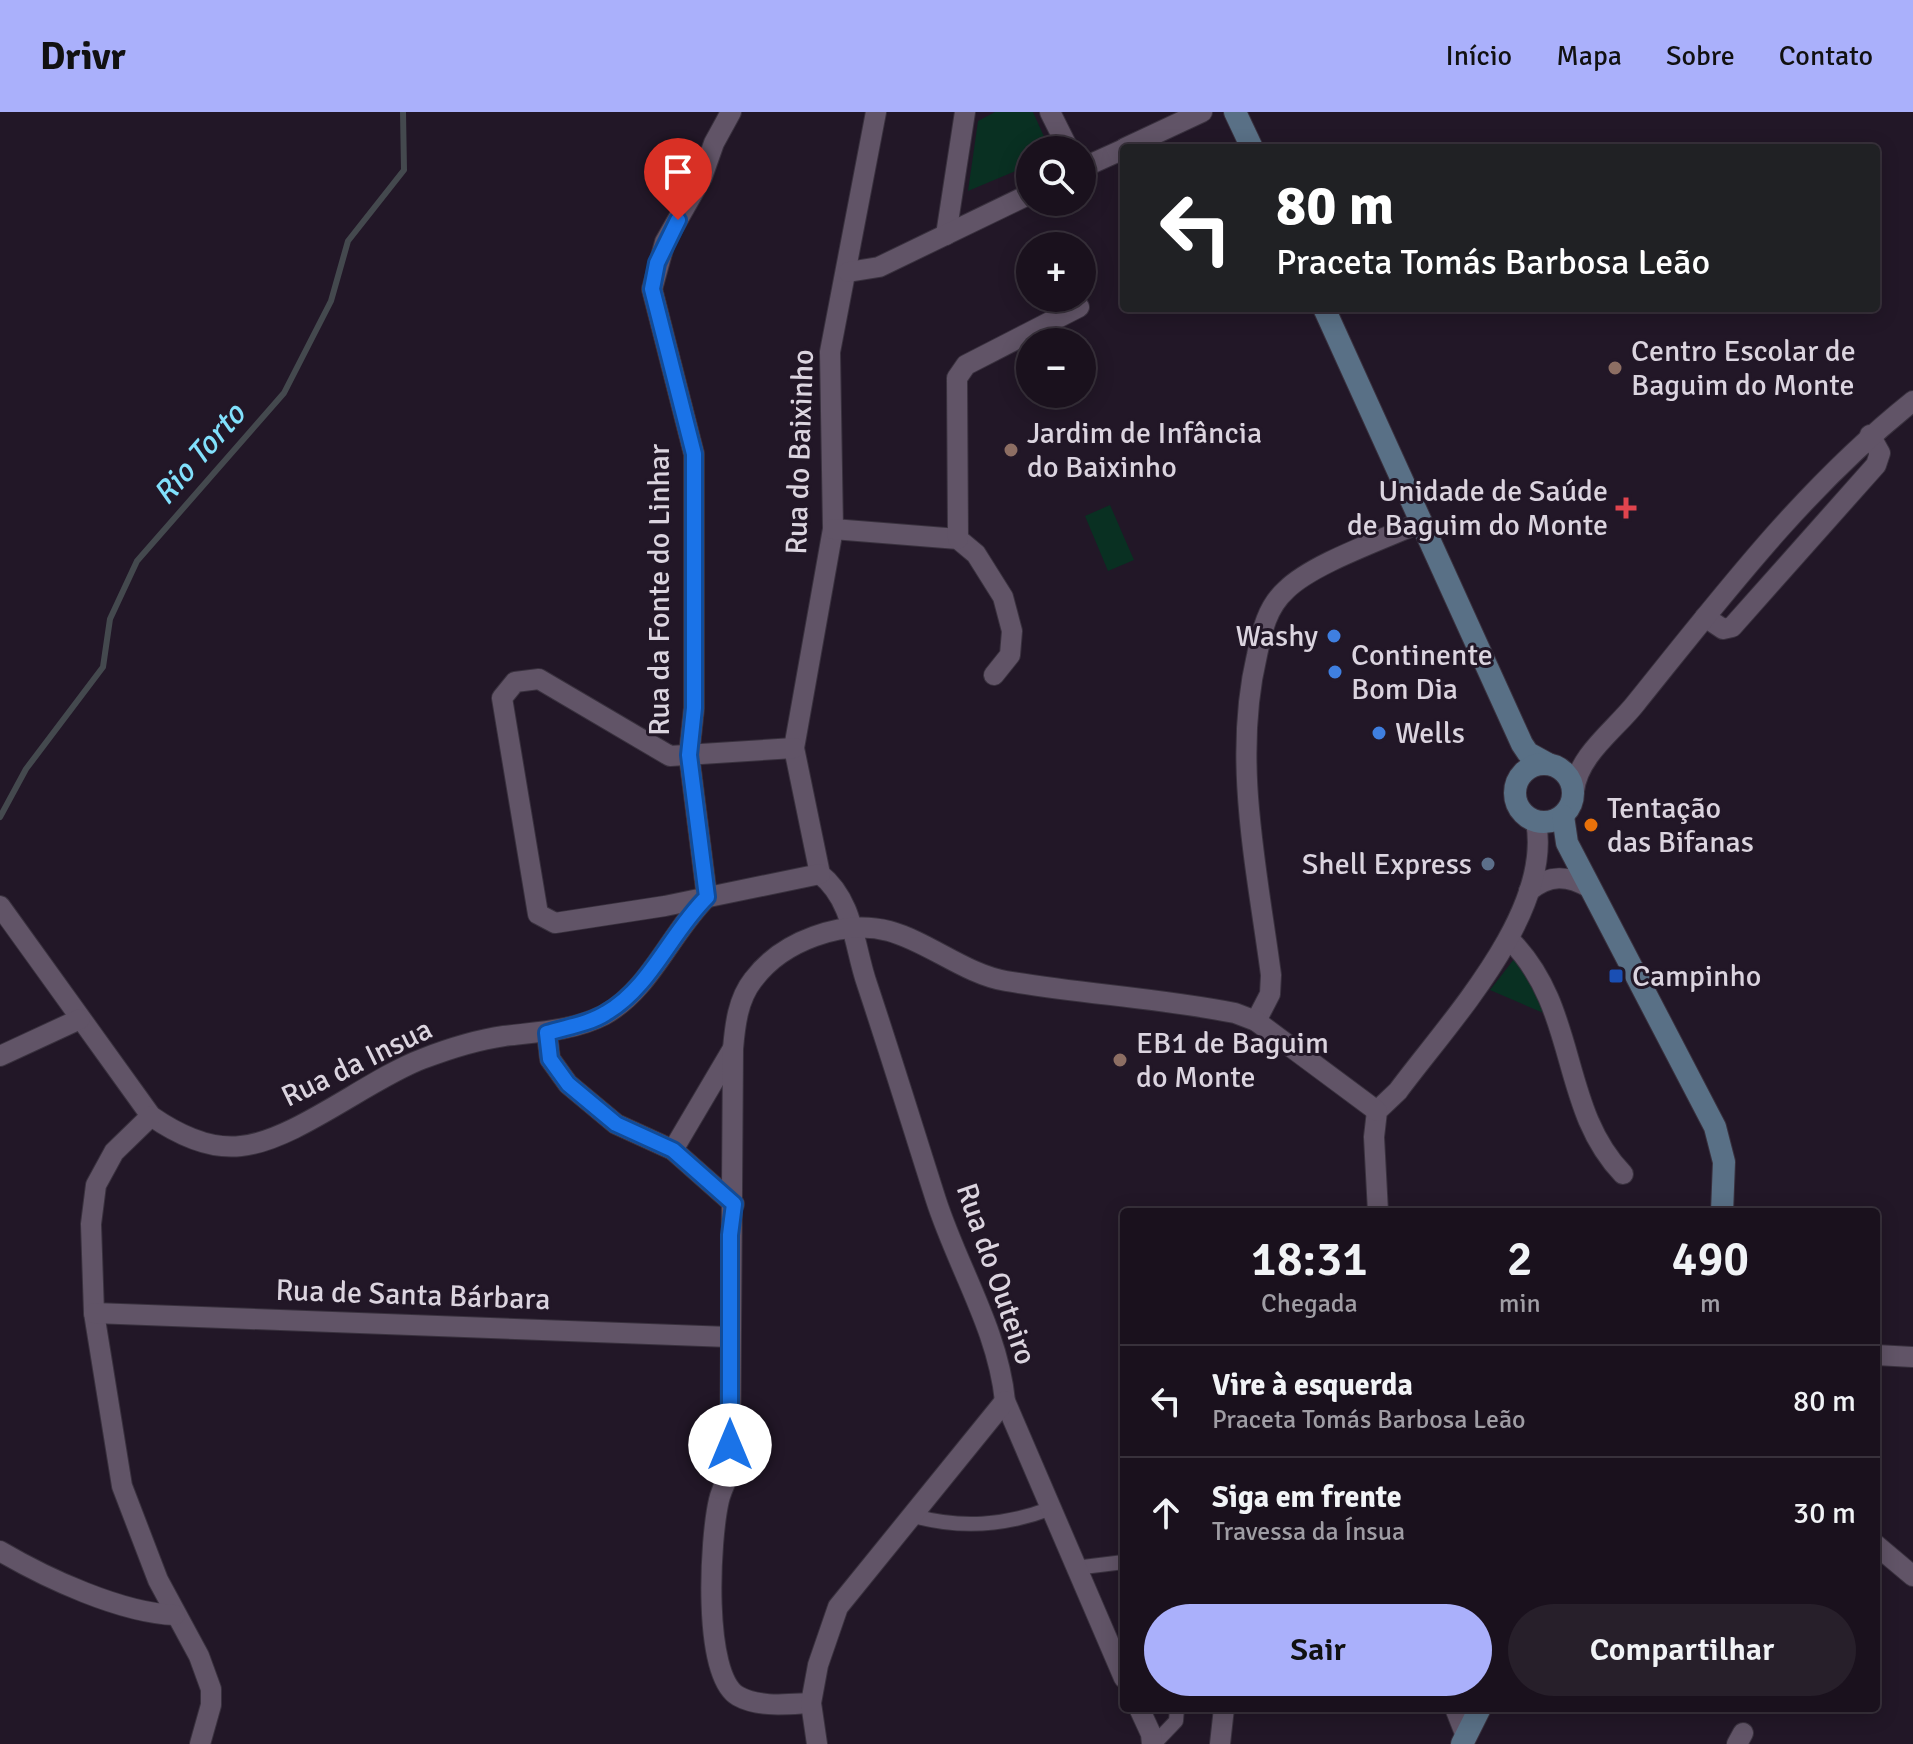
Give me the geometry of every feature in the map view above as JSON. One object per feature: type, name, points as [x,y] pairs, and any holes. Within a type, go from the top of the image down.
[{"type":"main road","points":[[1235,112],[1250,144]]},
{"type":"main road","points":[[1326,312],[1522,744],[1528,753],[1553,766],[1566,774],[1574,791],[1573,800],[1548,820],[1528,818],[1516,803],[1516,783],[1521,775],[1538,765],[1553,766]]},
{"type":"main road","points":[[1521,775],[1522,744]]},
{"type":"main road","points":[[1548,820],[1567,843],[1715,1127],[1724,1162],[1722,1208]]},
{"type":"main road","points":[[1464,1740],[1478,1712]]},
{"type":"street","name":"Rua da Fonte do Linhar","points":[[707,897],[689,755],[694,708],[694,454],[652,289],[665,242],[702,177],[731,112]]},
{"type":"street","name":"Rua do Baixinho","points":[[853,926],[829,882],[820,874],[794,748],[833,529],[830,352],[848,272],[876,112]]},
{"type":"street","points":[[946,235],[965,112]]},
{"type":"street","points":[[1050,112],[1062,136]]},
{"type":"street","points":[[1134,144],[1202,112]]},
{"type":"street","points":[[1096,161],[1120,150]]},
{"type":"street","points":[[848,272],[879,267],[1016,201]]},
{"type":"street","points":[[958,539],[957,378],[966,365],[1069,312]]},
{"type":"street","points":[[1574,791],[1576,776],[1586,759],[1625,717],[1790,513],[1870,435],[1913,401]]},
{"type":"street","points":[[1705,617],[1723,629],[1732,627],[1880,459],[1878,446],[1870,435]]},
{"type":"street","points":[[1790,513],[1814,535]]},
{"type":"street","points":[[1256,1021],[1270,994],[1271,975],[1245,759],[1248,695],[1264,625],[1287,588],[1311,573],[1421,522]]},
{"type":"street","points":[[833,529],[958,539],[976,554],[994,578],[1008,610],[1013,644],[1006,663],[994,675]]},
{"type":"street","points":[[794,748],[670,756],[539,679],[515,682],[502,698],[538,914],[546,921],[555,923],[707,897],[820,874]]},
{"type":"street","points":[[1553,766],[1568,768],[1586,759]]},
{"type":"street","points":[[1378,1208],[1374,1137],[1377,1111],[1398,1091],[1510,940],[1529,891],[1538,833],[1548,820]]},
{"type":"street","points":[[1529,891],[1553,877],[1566,877],[1590,888]]},
{"type":"street","name":"Rua da Insua","points":[[0,906],[151,1116],[186,1138],[241,1147],[272,1137],[418,1060],[503,1036],[547,1033],[602,1016],[621,1004],[639,986],[687,917],[707,897]]},
{"type":"street","points":[[811,1703],[776,1704],[740,1697],[730,1690],[716,1662],[711,1611],[718,1501],[730,1472],[730,1235],[734,1204],[733,1049],[736,1017],[752,981],[773,957],[800,943],[853,926],[890,931],[1002,980],[1213,1009],[1256,1021],[1377,1111]]},
{"type":"street","name":"Rua do Outeiro","points":[[853,926],[861,968],[936,1200],[1001,1363],[1005,1401],[1120,1669]]},
{"type":"street","points":[[1510,940],[1530,959],[1546,985],[1566,1044],[1575,1090],[1610,1160],[1623,1174]]},
{"type":"street","points":[[0,1056],[80,1019]]},
{"type":"street","points":[[547,1033],[550,1059],[568,1084],[616,1124],[673,1150],[734,1204]]},
{"type":"street","points":[[673,1150],[733,1049]]},
{"type":"street","points":[[151,1116],[114,1152],[96,1185],[91,1224],[94,1313],[122,1486],[175,1615],[199,1656],[211,1689],[211,1705],[200,1744]]},
{"type":"street","name":"Rua de Santa Bárbara","points":[[94,1313],[729,1337]]},
{"type":"street","points":[[1880,1355],[1913,1357]]},
{"type":"street","points":[[817,1744],[811,1703],[818,1665],[838,1607],[862,1573],[914,1516],[1005,1401]]},
{"type":"street","points":[[914,1516],[942,1524],[976,1525],[1021,1520],[1049,1509]]},
{"type":"street","points":[[1880,1548],[1913,1576]]},
{"type":"street","points":[[0,1551],[86,1590],[145,1612],[175,1615]]},
{"type":"street","points":[[1075,1568],[1120,1562]]},
{"type":"street","points":[[1141,1712],[1153,1744]]},
{"type":"street","points":[[1153,1744],[1176,1721],[1177,1712]]},
{"type":"street","points":[[1220,1744],[1224,1712]]},
{"type":"street","points":[[1456,1712],[1464,1740]]},
{"type":"green space","points":[[995,112],[1033,112],[1044,136],[1016,136],[1016,171],[968,191],[978,121]]},
{"type":"green space","points":[[1110,505],[1134,560],[1108,571],[1085,516]]},
{"type":"green space","points":[[1518,954],[1548,1015],[1490,990]]},
{"type":"waterway","name":"Rio Torto","points":[[0,817],[26,769],[103,667],[110,619],[137,561],[284,393],[331,301],[348,241],[404,170],[403,112]]},
{"type":"place","name":"Centro Escolar de Baguim do Monte","points":[[1615,368]]},
{"type":"place","name":"Jardim de Infância do Baixinho","points":[[1011,450]]},
{"type":"place","name":"Unidade de Saúde de Baguim do Monte","points":[[1626,508]]},
{"type":"place","name":"Washy","points":[[1334,636]]},
{"type":"place","name":"Continente Bom Dia","points":[[1335,672]]},
{"type":"place","name":"Wells","points":[[1379,733]]},
{"type":"place","name":"Tentação das Bifanas","points":[[1591,825]]},
{"type":"place","name":"Shell Express","points":[[1488,864]]},
{"type":"place","name":"Campinho","points":[[1616,976]]},
{"type":"place","name":"EB1 de Baguim do Monte","points":[[1120,1060]]},
{"type":"route","points":[[678,220],[657,263],[652,289],[694,454],[694,708],[689,755],[707,897],[687,917],[639,986],[621,1004],[602,1016],[547,1033],[550,1059],[556,1072],[568,1084],[616,1124],[673,1150],[734,1204],[730,1235],[730,1445]]}]
